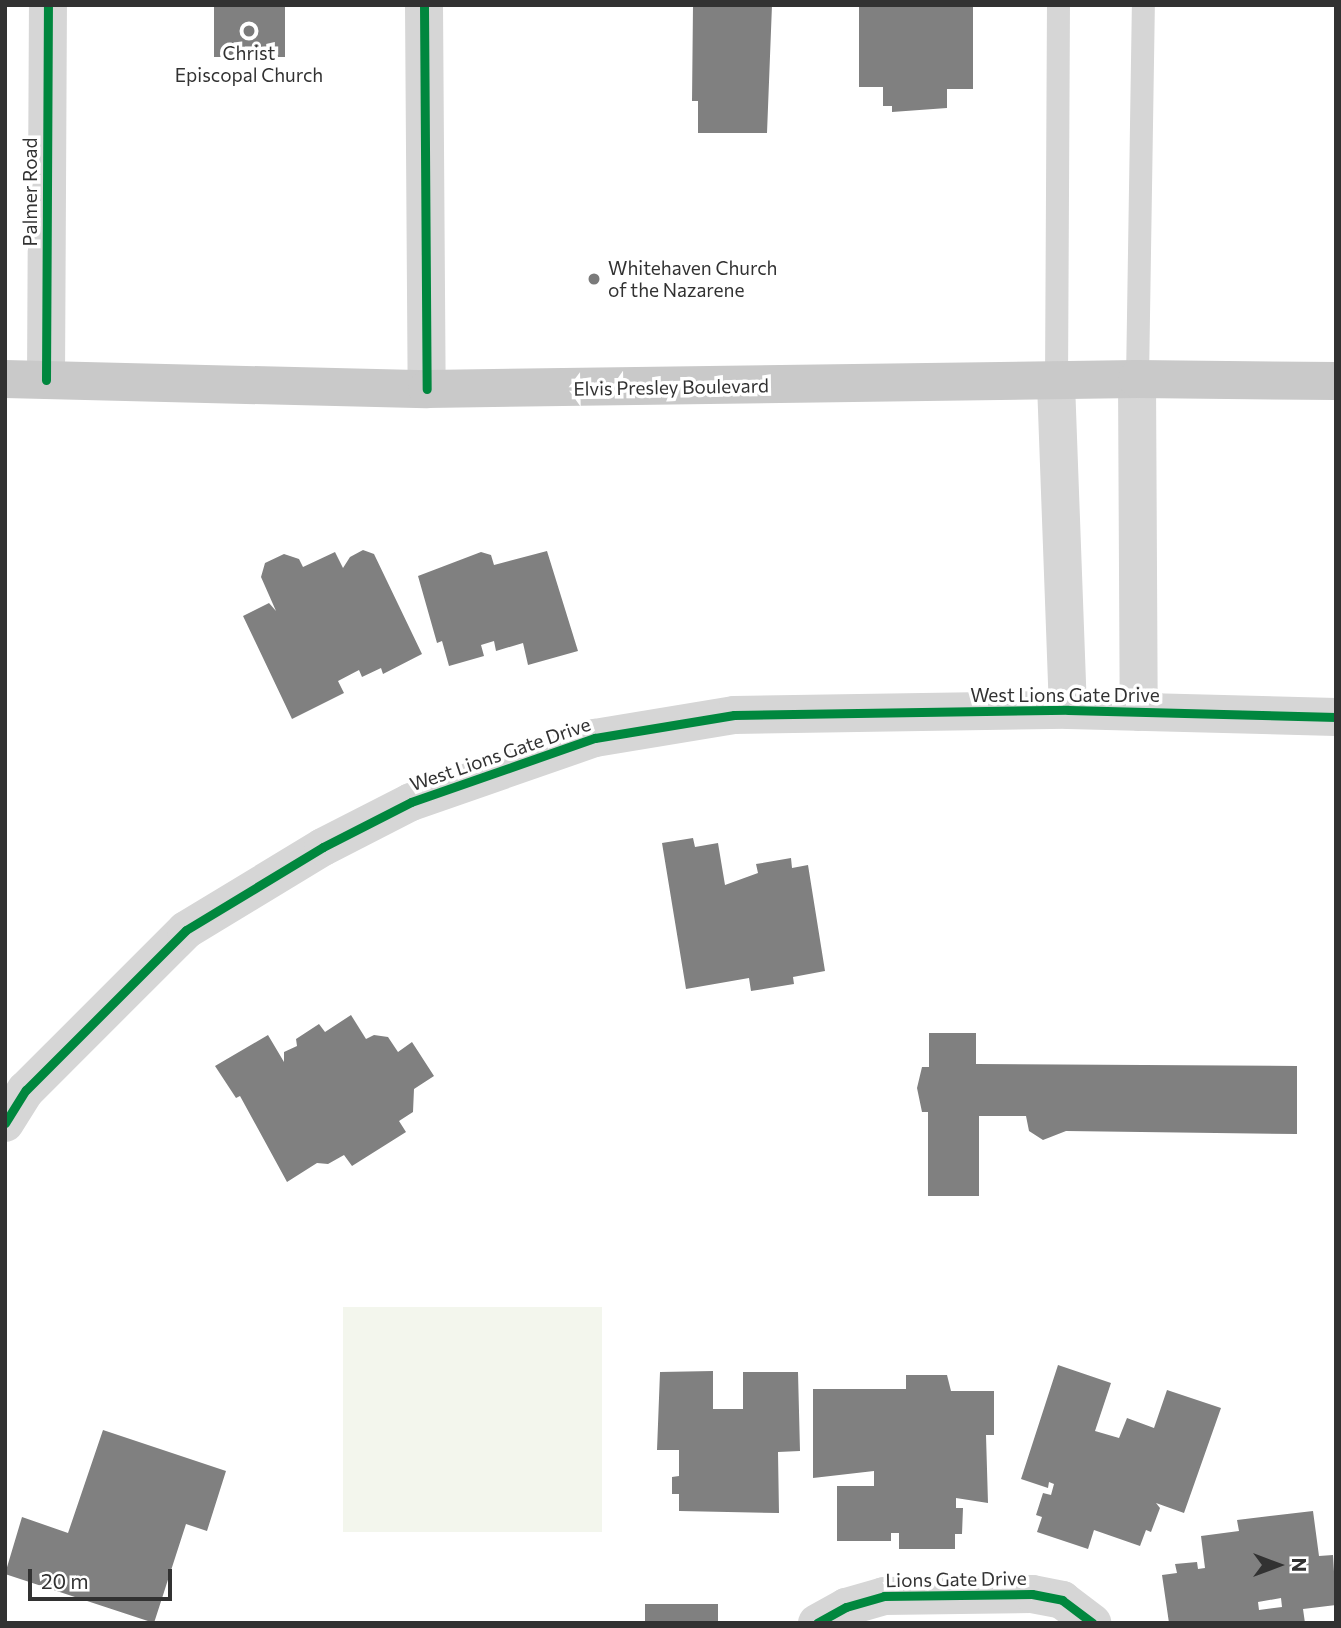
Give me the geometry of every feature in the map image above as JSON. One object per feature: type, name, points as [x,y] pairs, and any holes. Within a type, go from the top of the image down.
[{"type":"main road","name":"Elvis Presley Boulevard","points":[[5,379],[427,389],[1056,383],[1137,379],[1336,381]]},
{"type":"street","name":"Palmer Road","points":[[46,380],[48,5]]},
{"type":"street","points":[[424,5],[427,389]]},
{"type":"street","name":"West Lions Gate Drive","points":[[1137,379],[1139,712]]},
{"type":"street","name":"West Lions Gate Drive","points":[[1056,383],[1068,710]]},
{"type":"street","name":"West Lions Gate Drive","points":[[5,1123],[26,1090],[186,930],[323,847],[411,802],[489,772],[595,738],[734,715],[1068,710],[1336,717]]},
{"type":"street","name":"Lions Gate Drive","points":[[817,1623],[846,1607],[884,1596],[1032,1594],[1062,1600],[1092,1623]]},
{"type":"lane","points":[[1056,383],[1058,5]]},
{"type":"lane","points":[[1137,379],[1143,5]]},
{"type":"shaded area","points":[[343,1307],[602,1307],[602,1532],[343,1532]]},
{"type":"building","name":"Christ Episcopal Church","points":[[214,5],[285,5],[285,57],[214,57]]},
{"type":"building","points":[[693,5],[772,5],[767,133],[698,133],[698,101],[692,101]]},
{"type":"building","points":[[859,5],[973,5],[973,89],[947,89],[947,108],[892,112],[892,106],[883,106],[883,87],[859,87]]},
{"type":"building","points":[[363,550],[374,554],[422,654],[383,674],[381,668],[362,677],[359,670],[338,681],[344,693],[292,719],[243,616],[269,603],[276,611],[261,577],[265,563],[284,554],[299,559],[303,567],[335,552],[343,568],[350,557]]},
{"type":"building","points":[[547,551],[578,651],[528,665],[523,643],[496,651],[494,641],[481,645],[484,656],[449,666],[442,641],[437,643],[418,576],[481,552],[491,555],[494,565]]},
{"type":"building","points":[[693,838],[695,847],[718,843],[725,885],[758,873],[756,864],[791,858],[792,868],[808,865],[825,971],[793,977],[794,984],[751,991],[749,978],[686,989],[662,843]]},
{"type":"building","points":[[351,1015],[366,1039],[374,1035],[388,1037],[398,1052],[412,1042],[434,1076],[414,1089],[413,1112],[399,1121],[406,1132],[352,1166],[344,1155],[328,1164],[317,1163],[287,1182],[240,1096],[236,1098],[215,1066],[268,1035],[284,1062],[284,1052],[297,1046],[296,1039],[319,1024],[325,1032]]},
{"type":"building","points":[[929,1033],[976,1033],[976,1064],[1297,1066],[1297,1134],[1066,1131],[1043,1140],[1029,1131],[1026,1116],[979,1116],[979,1196],[928,1196],[928,1112],[922,1112],[917,1088],[922,1067],[929,1067]]},
{"type":"building","points":[[1058,1365],[1111,1383],[1095,1431],[1119,1438],[1127,1418],[1154,1428],[1167,1390],[1221,1408],[1184,1513],[1156,1503],[1160,1508],[1151,1532],[1146,1530],[1140,1546],[1094,1530],[1088,1549],[1037,1532],[1042,1517],[1036,1515],[1043,1493],[1051,1495],[1054,1484],[1049,1482],[1048,1488],[1021,1479]]},
{"type":"building","points":[[713,1371],[713,1409],[743,1409],[743,1372],[798,1372],[800,1451],[778,1452],[779,1513],[679,1511],[679,1494],[672,1494],[672,1477],[679,1476],[679,1450],[657,1450],[660,1372]]},
{"type":"building","points":[[906,1375],[947,1375],[951,1391],[994,1391],[994,1435],[986,1435],[988,1503],[956,1498],[956,1508],[963,1508],[962,1534],[955,1534],[955,1549],[899,1549],[899,1533],[891,1533],[891,1541],[837,1541],[837,1486],[874,1486],[874,1471],[813,1478],[813,1389],[906,1389]]},
{"type":"building","points":[[103,1430],[226,1471],[207,1531],[186,1524],[154,1623],[5,1574],[22,1517],[68,1533]]},
{"type":"building","points":[[1313,1511],[1319,1556],[1333,1555],[1336,1605],[1303,1609],[1305,1623],[1169,1623],[1162,1575],[1177,1573],[1175,1564],[1197,1562],[1198,1569],[1205,1568],[1201,1536],[1239,1531],[1237,1520]],"holes":[[[1281,1598],[1282,1607],[1259,1610],[1258,1602]]]},
{"type":"building","points":[[645,1604],[718,1604],[718,1623],[645,1623]]},
{"type":"cycle path","points":[[46,380],[48,5]]},
{"type":"cycle path","points":[[424,5],[427,389]]},
{"type":"cycle path","points":[[5,1123],[26,1090],[186,930],[323,847],[411,802],[595,738],[734,715],[1068,710],[1336,717]]},
{"type":"cycle path","points":[[817,1623],[846,1607],[884,1596],[1032,1594],[1062,1600],[1092,1623]]},
{"type":"place","name":"Christ Episcopal Church","points":[[249,31]]},
{"type":"place","name":"Whitehaven Church of the Nazarene","points":[[594,279]]}]
